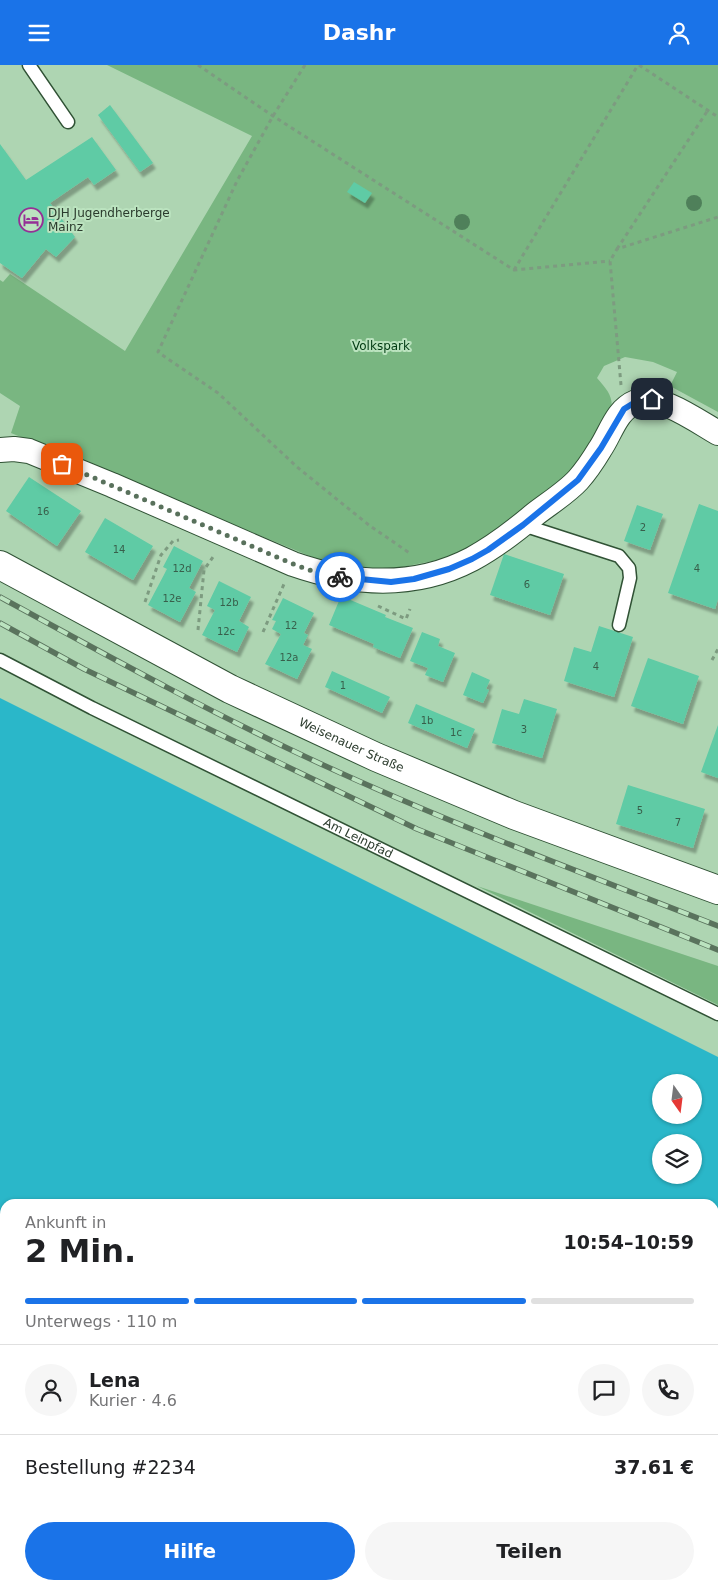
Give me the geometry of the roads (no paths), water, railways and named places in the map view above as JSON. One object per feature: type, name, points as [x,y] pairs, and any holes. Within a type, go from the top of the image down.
[{"type":"main road","name":"Weisenauer Straße","points":[[0,565],[230,689],[367,753],[514,815],[718,890]]},
{"type":"street","points":[[0,450],[29,451],[318,573],[391,582],[414,579],[449,569],[488,550],[523,525],[578,480],[601,448],[624,409],[637,401],[652,399],[664,403],[718,433]]},
{"type":"lane","points":[[29,65],[68,122]]},
{"type":"lane","points":[[523,525],[620,556],[628,568],[630,578],[619,625]]},
{"type":"lane","name":"Am Leinpfad","points":[[0,660],[92,708],[718,1014]]},
{"type":"water","points":[[0,698],[718,1057],[718,1199],[0,1199]]},
{"type":"railway","points":[[0,597],[199,704],[321,764],[469,828],[718,926]]},
{"type":"railway","points":[[0,623],[84,669],[417,829],[718,950]]},
{"type":"place","name":"DJH Jugendherberge Mainz","points":[[31,220]]},
{"type":"park label","name":"Volkspark","points":[[381,346]]}]
